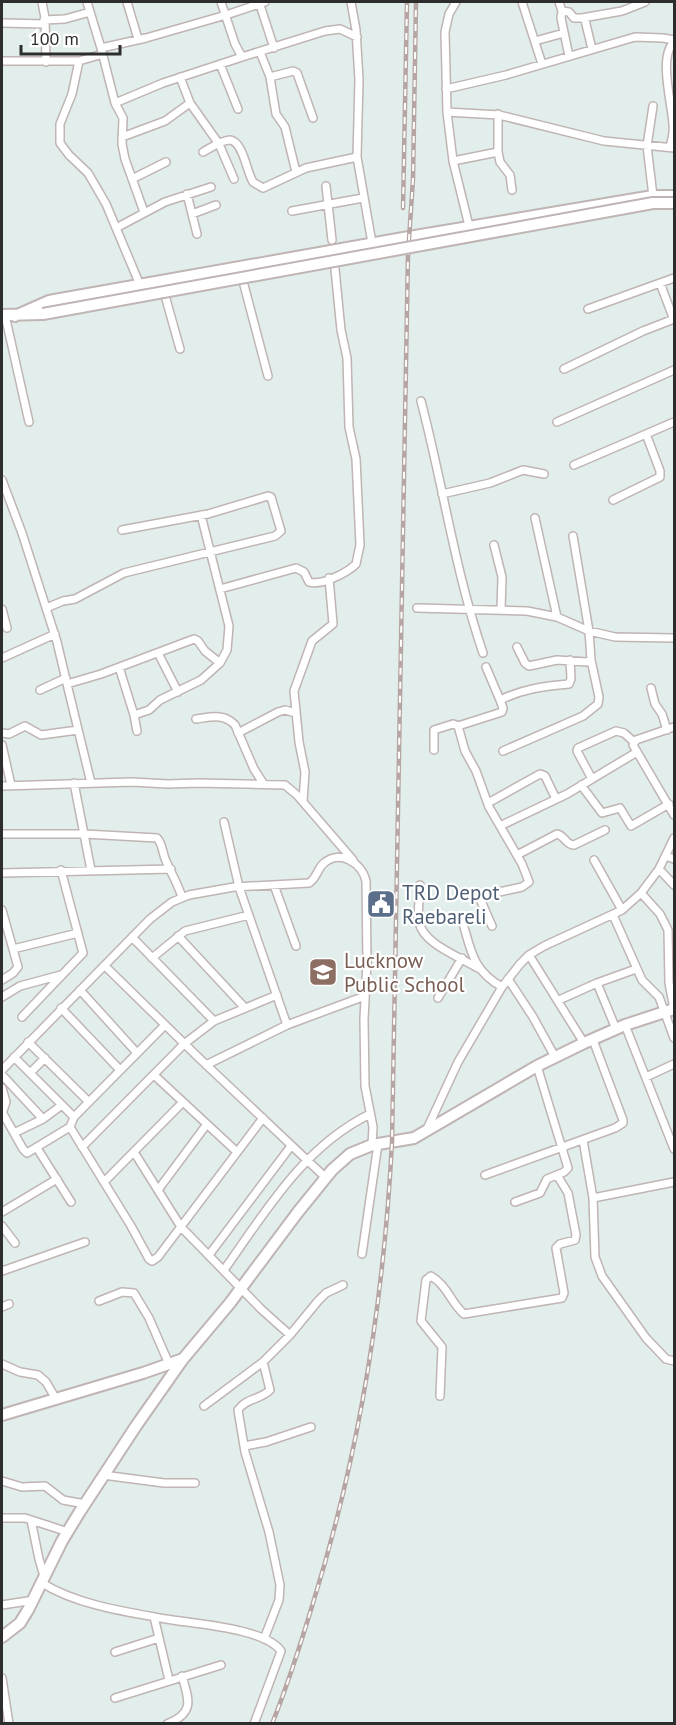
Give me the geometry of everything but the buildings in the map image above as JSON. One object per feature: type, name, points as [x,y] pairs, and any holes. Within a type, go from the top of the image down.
[{"type":"street","points":[[42,2],[46,62]]},
{"type":"street","points":[[87,2],[102,51],[114,104],[123,118],[123,150],[144,212]]},
{"type":"street","points":[[128,2],[138,39]]},
{"type":"street","points":[[221,2],[235,44],[242,57]]},
{"type":"street","points":[[2,61],[79,61],[138,39],[226,15],[261,2],[274,48]]},
{"type":"street","points":[[351,2],[357,37],[359,87],[357,157],[372,243]]},
{"type":"street","points":[[456,2],[446,24],[447,112],[453,161],[469,226]]},
{"type":"street","points":[[522,2],[542,64]]},
{"type":"street","points":[[559,2],[569,56]]},
{"type":"street","points":[[562,10],[569,12],[574,18],[582,18],[622,11],[645,2]]},
{"type":"street","points":[[2,24],[68,19],[90,12]]},
{"type":"street","points":[[582,18],[586,23],[592,49]]},
{"type":"street","points":[[114,104],[180,77],[334,29],[346,31],[357,37]]},
{"type":"street","points":[[535,41],[564,33]]},
{"type":"street","points":[[446,89],[506,75],[635,37],[675,41],[669,48],[666,64],[673,112],[672,148],[604,141],[498,114],[447,112]]},
{"type":"street","points":[[260,52],[270,77],[276,114],[285,126],[296,172]]},
{"type":"street","points":[[79,61],[72,94],[60,124],[60,143],[69,156],[88,173],[106,204],[140,285]]},
{"type":"street","points":[[220,64],[238,109]]},
{"type":"street","points":[[270,77],[293,71],[297,73],[313,118]]},
{"type":"street","points":[[180,77],[190,103],[219,144],[234,179]]},
{"type":"street","points":[[122,137],[165,122],[190,103]]},
{"type":"street","points":[[653,106],[647,146],[653,196]]},
{"type":"street","points":[[498,114],[498,152],[502,164],[510,173],[512,190]]},
{"type":"street","points":[[203,152],[228,140],[236,143],[250,178],[258,187],[263,188],[296,172],[357,157]]},
{"type":"street","points":[[453,161],[498,152]]},
{"type":"street","points":[[132,179],[166,162]]},
{"type":"street","points":[[326,186],[332,240]]},
{"type":"street","points":[[116,228],[144,212],[187,194],[211,187]]},
{"type":"street","points":[[187,194],[197,234]]},
{"type":"street","points":[[7,315],[49,301],[372,243],[653,196],[675,196]]},
{"type":"street","points":[[292,211],[363,198]]},
{"type":"street","points":[[7,315],[43,314],[652,203],[675,203]]},
{"type":"street","points":[[192,214],[216,206]]},
{"type":"street","points":[[220,589],[296,568],[304,572],[309,582],[312,583],[343,574],[356,564],[360,545],[356,459],[349,427],[347,358],[341,330],[335,269]]},
{"type":"street","points":[[588,309],[675,278]]},
{"type":"street","points":[[564,369],[674,320],[660,283]]},
{"type":"street","points":[[244,285],[268,376]]},
{"type":"street","points":[[166,299],[180,349]]},
{"type":"street","points":[[7,315],[28,422]]},
{"type":"street","points":[[557,422],[675,370]]},
{"type":"street","points":[[422,401],[468,609],[483,653]]},
{"type":"street","points":[[574,465],[675,422]]},
{"type":"street","points":[[613,500],[660,477],[660,471],[646,434]]},
{"type":"street","points":[[442,494],[490,483],[523,470],[544,474]]},
{"type":"street","points":[[2,485],[55,634],[91,783]]},
{"type":"street","points":[[46,608],[75,599],[124,573],[211,553],[281,533],[271,497],[268,496],[201,515],[122,530]]},
{"type":"street","points":[[134,715],[149,710],[160,700],[201,680],[220,663],[227,650],[229,626],[201,515]]},
{"type":"street","points":[[535,518],[557,617]]},
{"type":"street","points":[[503,751],[583,716],[598,704],[599,697],[591,660],[589,631],[573,536]]},
{"type":"street","points":[[494,545],[502,577],[501,610]]},
{"type":"street","points":[[303,801],[305,772],[294,691],[309,647],[316,637],[333,624],[329,578]]},
{"type":"street","points":[[417,608],[528,611],[557,617],[589,631],[615,637],[675,638]]},
{"type":"street","points":[[2,609],[7,628]]},
{"type":"street","points":[[2,658],[55,634]]},
{"type":"street","points":[[40,690],[119,667],[194,639],[220,663]]},
{"type":"street","points":[[517,647],[529,666],[557,660],[587,662],[591,660]]},
{"type":"street","points":[[158,652],[178,692]]},
{"type":"street","points":[[500,700],[522,690],[569,684],[572,679],[570,660]]},
{"type":"street","points":[[119,667],[137,731]]},
{"type":"street","points":[[434,750],[432,734],[434,730],[453,724],[458,726],[502,712],[503,708],[486,667]]},
{"type":"street","points":[[651,688],[655,704],[664,718],[667,730]]},
{"type":"street","points":[[238,733],[278,712],[285,710],[296,713]]},
{"type":"street","points":[[196,719],[225,717],[235,725],[254,770],[263,783]]},
{"type":"street","points":[[2,733],[9,734],[25,726],[41,735],[78,730]]},
{"type":"street","points":[[458,726],[465,751],[476,771],[488,803],[525,871],[528,884],[480,898],[492,926]]},
{"type":"street","points":[[634,742],[675,726]]},
{"type":"street","points":[[592,779],[577,751],[578,748],[616,731],[624,733],[634,742],[637,752],[675,815]]},
{"type":"street","points":[[2,745],[11,785]]},
{"type":"street","points":[[500,826],[556,799],[637,752]]},
{"type":"street","points":[[488,803],[540,774],[545,776],[556,799]]},
{"type":"street","points":[[74,783],[91,870]]},
{"type":"street","points":[[2,786],[74,783],[285,785],[303,801],[361,868],[366,880],[368,962],[365,996],[365,1086],[375,1145],[362,1254]]},
{"type":"street","points":[[581,785],[602,813],[606,814],[620,808],[631,826],[669,804]]},
{"type":"street","points":[[224,822],[239,887],[287,1025]]},
{"type":"street","points":[[517,855],[557,834],[569,844],[574,845],[605,830]]},
{"type":"street","points":[[2,834],[85,834],[157,838],[182,897]]},
{"type":"street","points":[[425,1131],[458,1062],[507,979],[529,955],[622,910],[641,893],[658,869],[675,838]]},
{"type":"street","points":[[666,856],[675,859]]},
{"type":"street","points":[[2,1070],[163,907],[182,897],[239,887],[311,882],[323,864],[331,860],[348,859],[355,862]]},
{"type":"street","points":[[594,860],[622,910]]},
{"type":"street","points":[[2,873],[171,869]]},
{"type":"street","points":[[658,869],[675,885]]},
{"type":"street","points":[[22,1017],[84,952],[61,870]]},
{"type":"street","points":[[274,885],[296,945]]},
{"type":"street","points":[[420,885],[419,922],[423,931],[438,946],[462,958],[502,987]]},
{"type":"street","points":[[641,893],[671,929],[668,964],[673,995],[671,1010],[675,1038]]},
{"type":"street","points":[[2,914],[18,967],[2,980]]},
{"type":"street","points":[[152,958],[178,936],[190,930],[249,915]]},
{"type":"street","points":[[613,915],[642,980],[671,1010]]},
{"type":"street","points":[[462,917],[477,968]]},
{"type":"street","points":[[13,949],[78,933]]},
{"type":"street","points":[[178,936],[245,1008]]},
{"type":"street","points":[[132,938],[213,1021]]},
{"type":"street","points":[[485,1175],[583,1140],[620,1125],[623,1120],[589,1041],[529,955]]},
{"type":"street","points":[[438,998],[462,958]]},
{"type":"street","points":[[105,966],[326,1178]]},
{"type":"street","points":[[559,1000],[636,969]]},
{"type":"street","points":[[2,997],[20,986],[61,975]]},
{"type":"street","points":[[507,979],[555,1057]]},
{"type":"street","points":[[597,983],[646,1077],[675,1149]]},
{"type":"street","points":[[80,990],[137,1053]]},
{"type":"street","points":[[82,1147],[184,1044],[213,1021],[277,996]]},
{"type":"street","points":[[206,1065],[287,1025],[365,996]]},
{"type":"street","points":[[61,1008],[120,1070]]},
{"type":"street","points":[[2,1636],[20,1623],[85,1504],[183,1359],[326,1178],[350,1154],[375,1145],[406,1140],[555,1057],[620,1027],[671,1010]]},
{"type":"street","points":[[2,1088],[6,1102],[2,1113],[26,1152],[37,1148],[70,1127],[75,1117],[165,1024]]},
{"type":"street","points":[[28,1042],[89,1102]]},
{"type":"street","points":[[14,1057],[75,1117]]},
{"type":"street","points":[[30,1073],[45,1058]]},
{"type":"street","points":[[646,1077],[675,1064]]},
{"type":"street","points":[[515,1202],[540,1193],[547,1179],[568,1168],[537,1066]]},
{"type":"street","points":[[2,1075],[43,1119]]},
{"type":"street","points":[[154,1075],[237,1152]]},
{"type":"street","points":[[104,1182],[183,1102]]},
{"type":"street","points":[[14,1133],[43,1119],[62,1106]]},
{"type":"street","points":[[224,1270],[279,1192],[306,1160],[336,1134],[370,1114]]},
{"type":"street","points":[[70,1127],[132,1226],[148,1259],[152,1260],[158,1257],[263,1118]]},
{"type":"street","points":[[158,1190],[207,1124]]},
{"type":"street","points":[[583,1140],[593,1198],[595,1257],[602,1276],[646,1338],[666,1359],[675,1361]]},
{"type":"street","points":[[209,1255],[291,1146]]},
{"type":"street","points":[[37,1148],[71,1202]]},
{"type":"street","points":[[134,1152],[181,1227],[290,1335]]},
{"type":"street","points":[[440,1396],[442,1347],[422,1321],[429,1277],[434,1276],[443,1285],[464,1314],[562,1298],[564,1293],[556,1248],[560,1244],[576,1240],[576,1235],[568,1193],[557,1175]]},
{"type":"street","points":[[2,1212],[57,1179]]},
{"type":"street","points":[[593,1198],[675,1182]]},
{"type":"street","points":[[2,1226],[15,1244]]},
{"type":"street","points":[[2,1271],[85,1242]]},
{"type":"street","points":[[204,1406],[263,1362],[326,1293],[344,1285]]},
{"type":"street","points":[[99,1301],[122,1292],[134,1293],[150,1318],[169,1364]]},
{"type":"street","points":[[2,1415],[183,1359]]},
{"type":"street","points":[[263,1362],[270,1390],[262,1396],[246,1401],[238,1410],[244,1446],[269,1532],[280,1585],[279,1600],[264,1639]]},
{"type":"street","points":[[2,1364],[20,1372],[38,1375],[46,1382],[56,1399]]},
{"type":"street","points":[[244,1446],[266,1442],[311,1427]]},
{"type":"street","points":[[103,1475],[164,1483],[195,1483]]},
{"type":"street","points":[[2,1481],[22,1487],[45,1486],[63,1500],[85,1504]]},
{"type":"street","points":[[2,1518],[31,1520],[68,1532]]},
{"type":"street","points":[[31,1520],[43,1581],[72,1598],[154,1617],[227,1628],[276,1645],[281,1651],[254,1724]]},
{"type":"street","points":[[2,1605],[34,1600]]},
{"type":"street","points":[[154,1617],[169,1680]]},
{"type":"street","points":[[116,1652],[159,1638]]},
{"type":"street","points":[[114,1698],[221,1665]]},
{"type":"street","points":[[167,1724],[184,1714],[188,1706],[189,1699],[182,1676]]},
{"type":"street","points":[[2,1678],[4,1707],[9,1724]]},
{"type":"railway","points":[[403,208],[407,2]]},
{"type":"railway","points":[[272,1724],[289,1679],[330,1546],[357,1432],[376,1317],[388,1201],[392,1142],[408,254],[413,179],[416,2]]},
{"type":"place","name":"TRD Depot Raebareli","points":[[381,904]]},
{"type":"place","name":"Lucknow Public School","points":[[323,972]]}]
